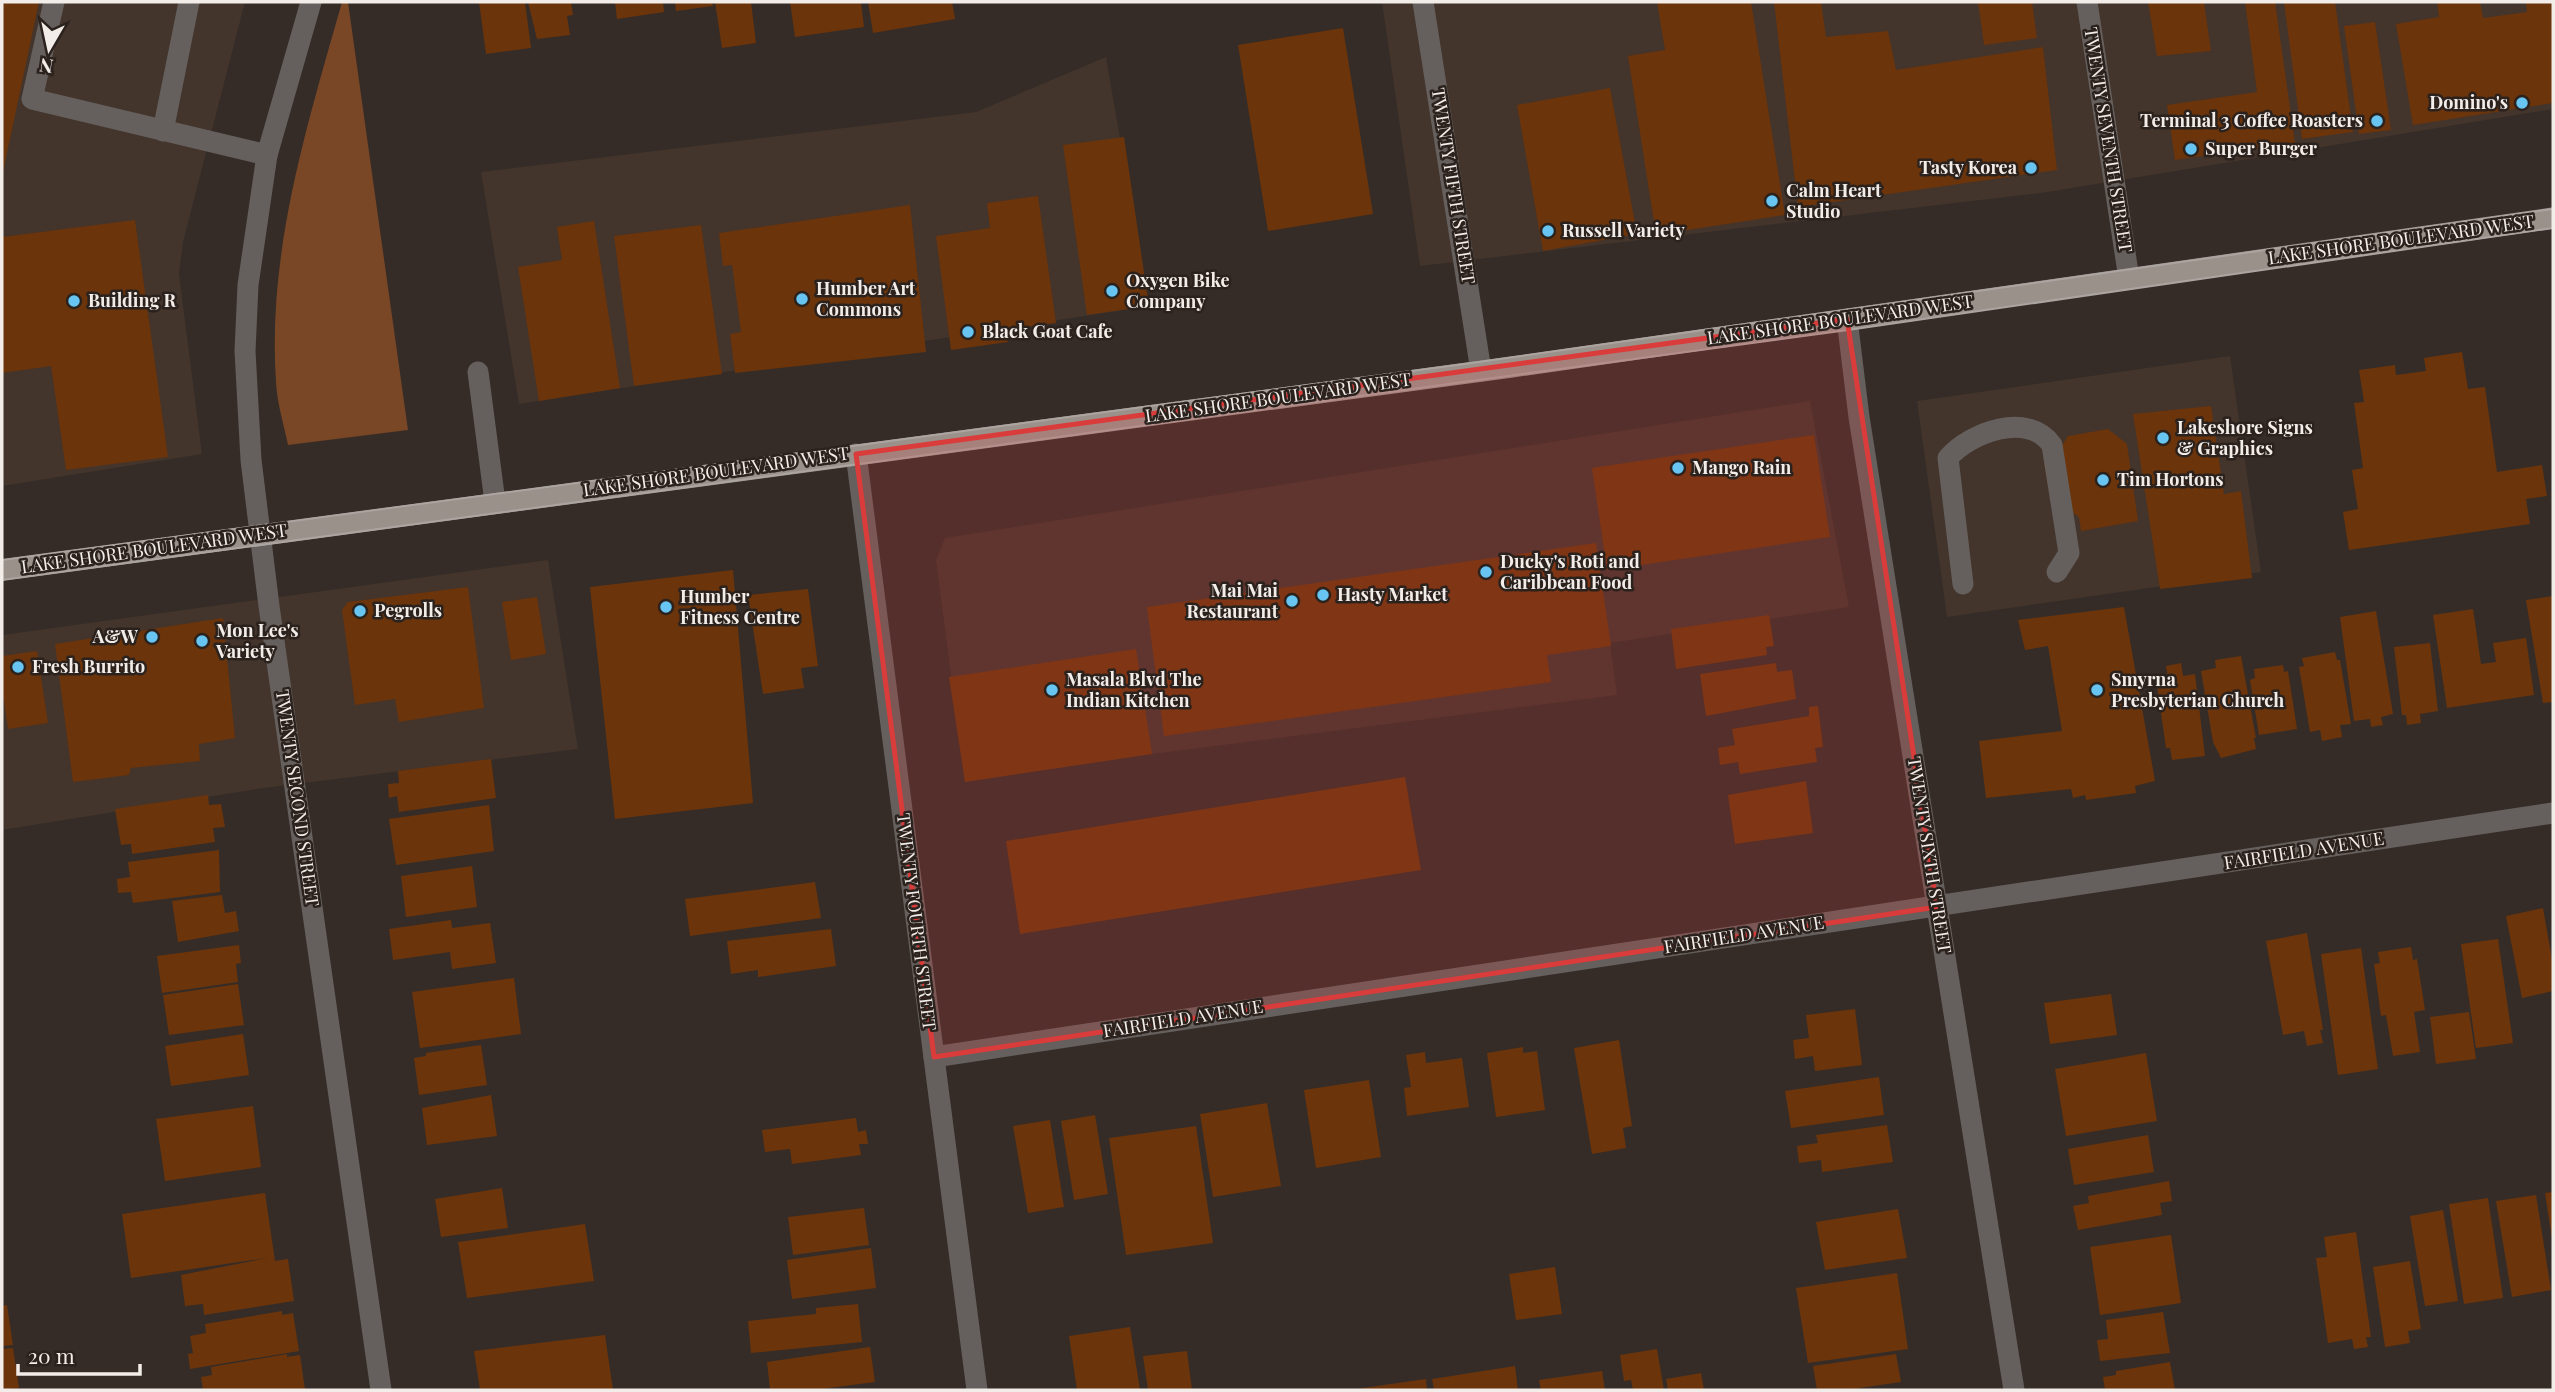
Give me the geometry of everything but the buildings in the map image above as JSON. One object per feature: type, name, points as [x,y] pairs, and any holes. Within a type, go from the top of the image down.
[{"type":"main road","name":"LAKE SHORE BOULEVARD WEST","points":[[2,570],[1481,371],[2553,218]]},
{"type":"street","points":[[54,2],[32,99],[267,155]]},
{"type":"street","points":[[163,131],[189,2]]},
{"type":"street","name":"TWENTY SECOND STREET","points":[[311,2],[267,155],[248,285],[245,351],[251,460],[382,1390]]},
{"type":"street","name":"TWENTY FIFTH STREET","points":[[1423,2],[1481,371]]},
{"type":"street","name":"TWENTY SEVENTH STREET","points":[[2087,2],[2129,278]]},
{"type":"street","name":"TWENTY SIXTH STREET","points":[[1847,319],[1859,417],[2014,1390]]},
{"type":"street","points":[[478,372],[495,502]]},
{"type":"street","points":[[1963,584],[1948,458],[1959,445],[1977,435],[2001,430],[2025,428],[2043,432],[2052,445],[2069,554],[2057,572]]},
{"type":"street","name":"TWENTY FOURTH STREET","points":[[856,454],[977,1390]]},
{"type":"street","name":"FAIRFIELD AVENUE","points":[[934,1057],[2553,813]]},
{"type":"highlighted area","points":[[1847,319],[1937,907],[934,1057],[856,454]]},
{"type":"shaded area","points":[[2,2],[245,2],[183,242],[179,274],[202,454],[2,486]]},
{"type":"shaded area","points":[[342,2],[348,2],[408,430],[288,445],[276,382],[278,285],[292,190]]},
{"type":"shaded area","points":[[1382,2],[2553,2],[2553,109],[2048,192],[1420,266]]},
{"type":"shaded area","points":[[1106,57],[1149,306],[519,404],[481,172],[976,112]]},
{"type":"shaded area","points":[[2230,356],[2261,572],[1947,617],[1917,401]]},
{"type":"shaded area","points":[[1810,401],[1849,607],[1610,643],[1617,695],[1152,754],[965,782],[936,560],[945,538]]},
{"type":"shaded area","points":[[548,560],[578,749],[264,788],[2,830],[2,635]]},
{"type":"tram line","points":[[2,560],[1479,362],[2553,209]]},
{"type":"tram line","points":[[2,580],[1848,330],[2553,228]]},
{"type":"place","name":"Domino's","points":[[2522,103]]},
{"type":"place","name":"Terminal 3 Coffee Roasters","points":[[2377,121]]},
{"type":"place","name":"Super Burger","points":[[2191,149]]},
{"type":"place","name":"Tasty Korea","points":[[2031,168]]},
{"type":"place","name":"Calm Heart Studio","points":[[1772,201]]},
{"type":"place","name":"Russell Variety","points":[[1548,231]]},
{"type":"place","name":"Oxygen Bike Company","points":[[1112,291]]},
{"type":"place","name":"Humber Art Commons","points":[[802,299]]},
{"type":"place","name":"Building R","points":[[74,301]]},
{"type":"place","name":"Black Goat Cafe","points":[[968,332]]},
{"type":"place","name":"Lakeshore Signs & Graphics","points":[[2163,438]]},
{"type":"place","name":"Mango Rain","points":[[1678,468]]},
{"type":"place","name":"Tim Hortons","points":[[2103,480]]},
{"type":"place","name":"Ducky's Roti and Caribbean Food","points":[[1486,572]]},
{"type":"place","name":"Hasty Market","points":[[1323,595]]},
{"type":"place","name":"Mai Mai Restaurant","points":[[1292,601]]},
{"type":"place","name":"Humber Fitness Centre","points":[[666,607]]},
{"type":"place","name":"Pegrolls","points":[[360,611]]},
{"type":"place","name":"A&W","points":[[152,637]]},
{"type":"place","name":"Mon Lee's Variety","points":[[202,641]]},
{"type":"place","name":"Fresh Burrito","points":[[18,667]]},
{"type":"place","name":"Masala Blvd The Indian Kitchen","points":[[1052,690]]},
{"type":"place","name":"Smyrna Presbyterian Church","points":[[2097,690]]}]
